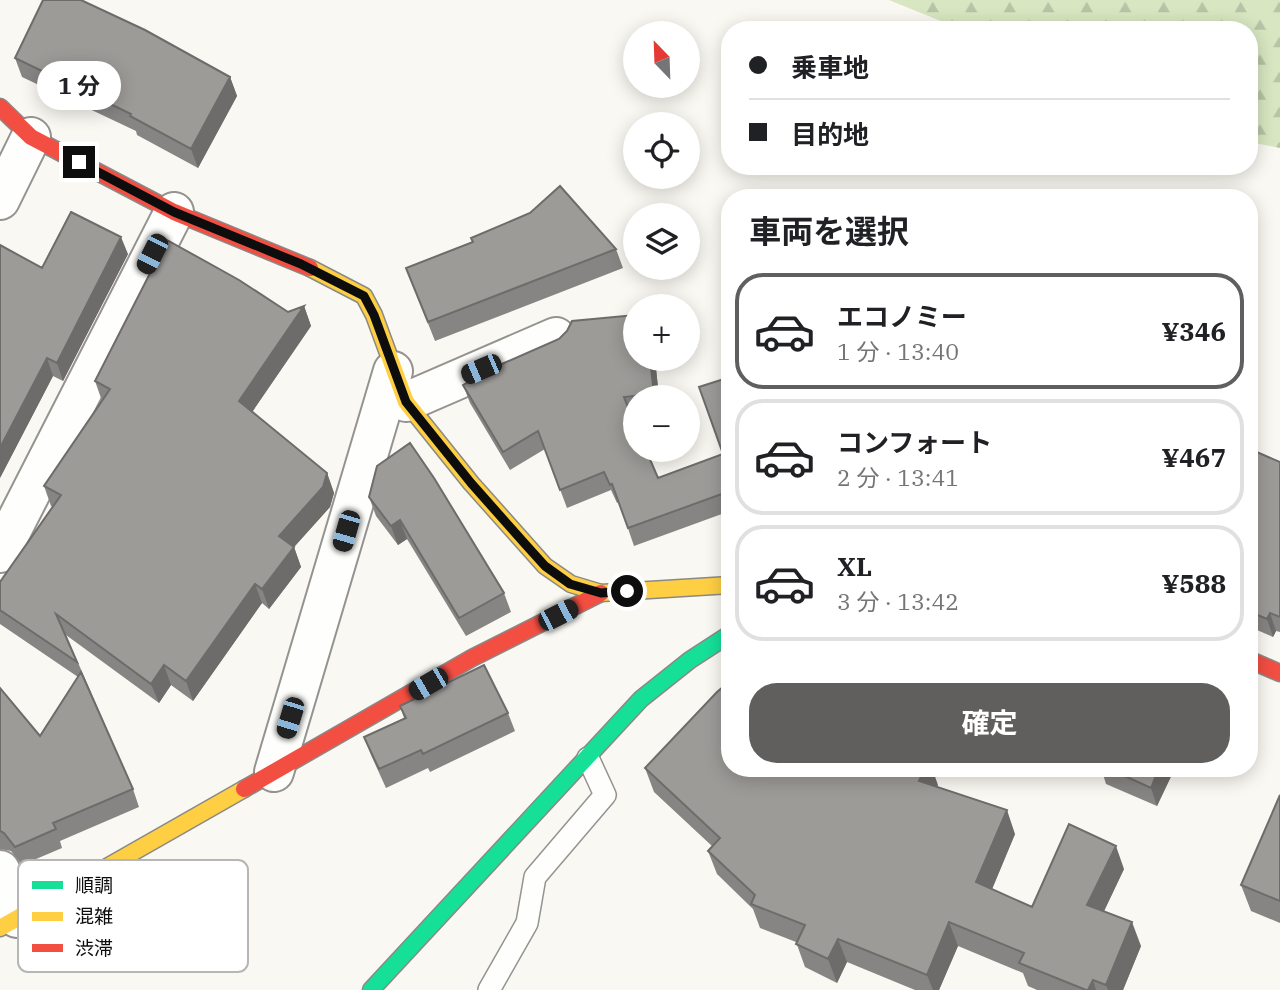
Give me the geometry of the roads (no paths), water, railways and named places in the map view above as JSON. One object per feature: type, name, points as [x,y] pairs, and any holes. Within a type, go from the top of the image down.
[{"type":"street","points":[[0,107],[31,137],[174,212],[301,264],[364,296],[374,315],[400,387],[471,483],[545,566],[570,584],[601,593],[721,586]]},
{"type":"street","points":[[0,200],[31,137]]},
{"type":"street","points":[[0,552],[174,212]]},
{"type":"street","points":[[400,387],[556,337]]},
{"type":"street","points":[[274,772],[400,387]]},
{"type":"street","points":[[119,860],[472,659],[601,593]]},
{"type":"street","points":[[371,990],[641,699],[690,660],[721,640]]},
{"type":"street","points":[[1258,663],[1280,673]]},
{"type":"street","points":[[0,870],[8,886],[8,923]]},
{"type":"lane","points":[[489,990],[527,923],[535,877],[605,795],[588,758]]}]
